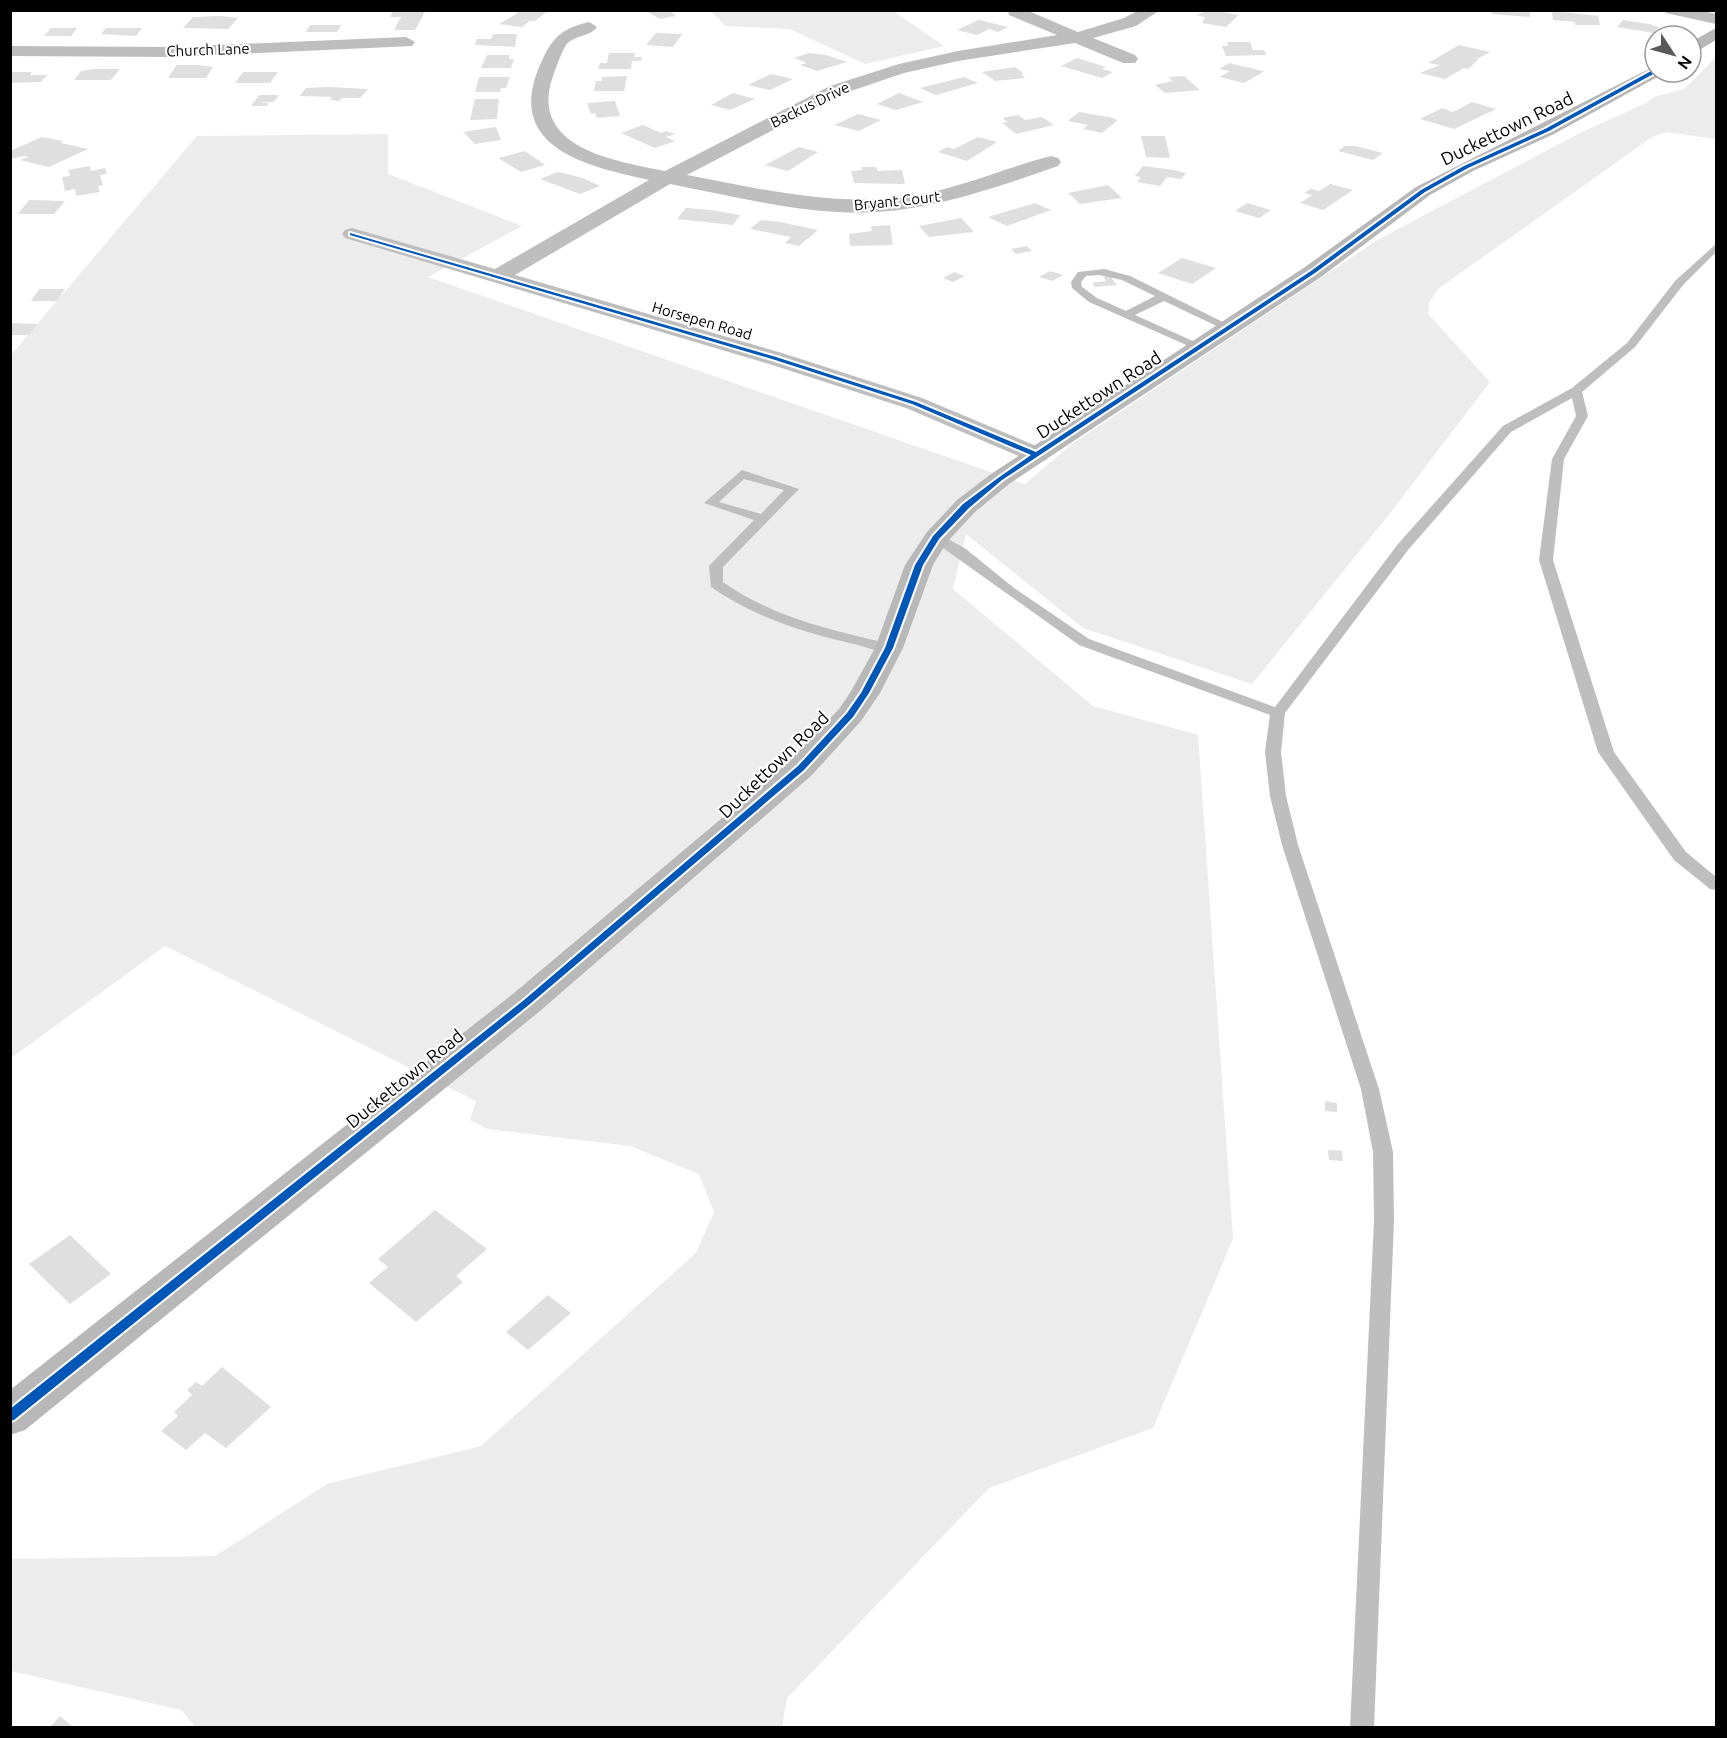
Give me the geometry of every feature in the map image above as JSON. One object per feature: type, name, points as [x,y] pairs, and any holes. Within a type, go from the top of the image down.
[{"type":"street","name":"Backus Drive","points":[[497,277],[668,177],[836,90],[864,79],[958,56],[1078,37],[1130,22],[1152,10]]},
{"type":"street","points":[[1672,10],[1716,19]]},
{"type":"street","points":[[1015,12],[1129,59]]},
{"type":"street","name":"Bryant Court","points":[[589,27],[565,37],[559,43],[539,92],[540,113],[545,126],[565,146],[579,153],[668,177],[784,200],[848,206],[878,206],[941,198],[1051,162]]},
{"type":"street","points":[[1703,42],[1716,33]]},
{"type":"street","name":"Church Lane","points":[[10,51],[170,52],[406,42]]},
{"type":"street","name":"Duckettown Road","points":[[10,1416],[509,1016],[801,768],[850,715],[889,648],[912,581],[936,538],[982,493],[1313,272],[1436,183],[1547,130],[1643,77]]},
{"type":"street","name":"Horsepen Road","points":[[352,234],[774,358],[903,400],[1037,455]]},
{"type":"lane","points":[[1362,1728],[1384,1221],[1383,1152],[1370,1089],[1288,836],[1278,796],[1273,752],[1278,713],[1402,547],[1507,429],[1576,390],[1631,345],[1679,283],[1716,247]]},
{"type":"lane","points":[[1200,348],[1129,314],[1093,300],[1077,288],[1076,282],[1082,274],[1095,271],[1110,273],[1165,296],[1229,328]]},
{"type":"lane","points":[[1129,314],[1150,301],[1165,296]]},
{"type":"lane","points":[[1576,390],[1582,416],[1558,459],[1546,560],[1606,752],[1680,856],[1716,885]]},
{"type":"lane","points":[[764,519],[710,503],[742,474],[793,489],[764,519],[716,566],[716,584],[732,597],[784,619],[841,638],[889,648]]},
{"type":"lane","points":[[936,538],[961,552],[1009,591],[1084,642],[1278,713]]},
{"type":"shaded area","points":[[711,11],[893,11],[944,46],[865,64],[790,29],[725,26]]},
{"type":"shaded area","points":[[1716,57],[1716,139],[1666,132],[1652,137],[1438,289],[1430,301],[1428,314],[1490,382],[1391,512],[1252,684],[1083,628],[966,534],[953,589],[1093,706],[1198,735],[1233,1239],[1153,1428],[989,1488],[787,1698],[782,1727],[196,1727],[181,1710],[11,1671],[11,1559],[215,1556],[327,1484],[481,1446],[696,1253],[714,1212],[699,1174],[630,1146],[488,1129],[470,1120],[476,1101],[165,946],[11,1058],[11,355],[197,136],[388,134],[388,174],[522,226],[428,277],[1025,484],[1072,444],[1379,239],[1584,131],[1646,103],[1654,97],[1684,89],[1689,84],[1703,84],[1703,70]]},
{"type":"building","points":[[394,10],[426,10],[415,30],[394,30],[401,17],[390,17]]},
{"type":"building","points":[[509,10],[549,10],[535,21],[530,21],[522,27],[499,24],[518,13]]},
{"type":"building","points":[[644,10],[669,10],[676,16],[660,19]]},
{"type":"building","points":[[1210,10],[1239,15],[1226,27],[1202,23],[1205,17],[1196,15]]},
{"type":"building","points":[[1492,10],[1530,10],[1530,17],[1492,14]]},
{"type":"building","points":[[1552,11],[1598,16],[1600,25],[1575,25],[1575,22],[1553,20]]},
{"type":"building","points":[[193,17],[238,18],[228,29],[183,28]]},
{"type":"building","points":[[978,20],[1008,27],[998,32],[989,29],[977,35],[957,30]]},
{"type":"building","points":[[1623,20],[1649,24],[1643,24],[1643,31],[1617,27]]},
{"type":"building","points":[[310,25],[341,25],[337,32],[306,32]]},
{"type":"building","points":[[51,28],[77,28],[71,36],[44,36]]},
{"type":"building","points":[[106,28],[142,28],[136,36],[101,34]]},
{"type":"building","points":[[656,33],[682,34],[673,47],[646,45]]},
{"type":"building","points":[[493,34],[517,34],[515,47],[475,45],[477,39],[491,39]]},
{"type":"building","points":[[1227,42],[1250,42],[1253,50],[1264,50],[1266,55],[1226,56],[1222,46],[1228,46]]},
{"type":"building","points":[[1459,45],[1490,52],[1479,58],[1473,58],[1479,59],[1468,69],[1464,68],[1445,79],[1420,73],[1440,65],[1428,63]]},
{"type":"building","points":[[609,53],[635,53],[634,57],[642,57],[641,61],[632,61],[631,69],[598,69],[600,63],[607,63]]},
{"type":"building","points":[[809,53],[826,55],[847,62],[817,71],[800,65],[807,63],[794,58]]},
{"type":"building","points":[[487,55],[510,55],[509,59],[514,59],[511,68],[481,68]]},
{"type":"building","points":[[1077,58],[1106,67],[1102,69],[1113,72],[1102,78],[1061,66]]},
{"type":"building","points":[[1229,63],[1263,72],[1244,83],[1220,77],[1230,71],[1219,69]]},
{"type":"building","points":[[177,65],[213,67],[206,78],[168,78]]},
{"type":"building","points":[[1015,67],[1023,73],[1021,73],[1025,78],[995,81],[982,72]]},
{"type":"building","points":[[120,69],[111,80],[74,80],[81,71]]},
{"type":"building","points":[[10,72],[47,75],[41,82],[10,83]]},
{"type":"building","points":[[243,72],[278,72],[270,83],[235,83]]},
{"type":"building","points":[[771,74],[793,79],[770,90],[748,85]]},
{"type":"building","points":[[627,76],[624,91],[594,91],[596,81],[602,81],[602,77]]},
{"type":"building","points":[[1184,76],[1200,90],[1165,93],[1155,85],[1172,81],[1169,77]]},
{"type":"building","points":[[479,77],[510,77],[506,88],[501,88],[500,92],[475,92]]},
{"type":"building","points":[[964,77],[978,83],[936,95],[920,88]]},
{"type":"building","points":[[306,88],[368,89],[360,98],[342,98],[339,101],[329,100],[332,97],[300,96]]},
{"type":"building","points":[[733,93],[755,99],[730,110],[711,105]]},
{"type":"building","points":[[899,93],[923,102],[896,110],[877,104]]},
{"type":"building","points":[[259,95],[279,95],[274,102],[259,102],[268,103],[267,106],[251,106]]},
{"type":"building","points":[[475,99],[499,99],[497,119],[470,120]]},
{"type":"building","points":[[615,101],[620,116],[597,118],[595,113],[591,114],[587,103]]},
{"type":"building","points":[[1472,102],[1496,109],[1454,129],[1420,119],[1442,108],[1453,112]]},
{"type":"building","points":[[1079,112],[1118,120],[1102,133],[1083,129],[1088,125],[1068,121]]},
{"type":"building","points":[[858,114],[881,120],[859,131],[834,125]]},
{"type":"building","points":[[1018,115],[1025,120],[1042,117],[1054,125],[1016,134],[1002,123],[1008,122],[1002,118]]},
{"type":"building","points":[[643,125],[661,133],[666,131],[675,134],[666,137],[675,141],[655,148],[621,133]]},
{"type":"building","points":[[496,127],[501,140],[475,144],[463,132]]},
{"type":"building","points":[[1141,136],[1165,136],[1170,158],[1146,157]]},
{"type":"building","points":[[42,137],[88,149],[49,167],[20,160],[28,157],[24,156],[10,159],[10,151]]},
{"type":"building","points":[[978,137],[997,142],[967,161],[938,152],[947,147],[954,149]]},
{"type":"building","points":[[1345,146],[1355,146],[1383,153],[1373,160],[1338,151]]},
{"type":"building","points":[[799,147],[818,152],[788,171],[765,165]]},
{"type":"building","points":[[525,151],[545,165],[521,172],[498,158]]},
{"type":"building","points":[[90,166],[91,171],[105,168],[107,174],[100,175],[103,185],[98,186],[100,192],[76,196],[75,189],[65,191],[62,177],[70,176],[68,170]]},
{"type":"building","points":[[1143,166],[1186,173],[1181,179],[1167,177],[1160,186],[1137,182],[1141,177],[1135,176]]},
{"type":"building","points":[[861,167],[876,167],[878,171],[902,170],[905,184],[854,183],[851,171],[862,170]]},
{"type":"building","points":[[558,172],[583,178],[600,186],[580,194],[540,179]]},
{"type":"building","points":[[1330,184],[1353,190],[1323,210],[1300,203],[1312,195],[1304,193],[1311,189],[1319,191]]},
{"type":"building","points":[[1108,185],[1122,198],[1080,204],[1068,193]]},
{"type":"building","points":[[29,200],[65,201],[54,214],[18,214]]},
{"type":"building","points":[[1035,203],[1051,210],[1007,226],[988,217]]},
{"type":"building","points":[[1247,203],[1271,210],[1259,218],[1235,211]]},
{"type":"building","points":[[686,208],[740,215],[733,225],[677,219]]},
{"type":"building","points":[[961,218],[974,232],[929,237],[919,226]]},
{"type":"building","points":[[761,220],[818,230],[799,246],[785,243],[791,237],[750,229]]},
{"type":"building","points":[[890,225],[893,245],[850,246],[849,234],[872,231],[871,226]]},
{"type":"building","points":[[1027,246],[1032,251],[1016,254],[1011,249]]},
{"type":"building","points":[[1182,258],[1216,268],[1192,284],[1158,273]]},
{"type":"building","points":[[1050,271],[1063,275],[1052,281],[1039,277]]},
{"type":"building","points":[[954,272],[965,276],[953,282],[943,278]]},
{"type":"building","points":[[1110,276],[1117,285],[1095,287],[1092,283],[1106,281],[1103,277]]},
{"type":"building","points":[[39,289],[65,289],[57,301],[31,301]]},
{"type":"building","points":[[10,323],[38,324],[29,335],[10,335]]},
{"type":"building","points":[[1325,1101],[1337,1103],[1337,1112],[1325,1111]]},
{"type":"building","points":[[1328,1150],[1342,1151],[1343,1161],[1329,1160]]},
{"type":"building","points":[[435,1210],[487,1249],[456,1276],[463,1282],[416,1322],[369,1283],[388,1267],[378,1259]]},
{"type":"building","points":[[70,1235],[111,1274],[70,1304],[29,1264]]},
{"type":"building","points":[[548,1295],[571,1313],[528,1350],[506,1332]]},
{"type":"building","points":[[222,1367],[271,1407],[226,1448],[205,1433],[186,1450],[161,1431],[178,1416],[174,1412],[192,1395],[187,1390],[196,1382],[202,1386]]},
{"type":"building","points":[[60,1716],[74,1728],[49,1728]]},
{"type":"cycle path","points":[[10,1416],[527,1002],[801,768],[850,715],[865,693],[889,648],[919,565],[936,538],[966,506],[1000,479],[1313,272],[1423,191],[1466,167],[1547,130],[1643,78]]},
{"type":"cycle path","points":[[352,234],[774,358],[914,403],[1037,455]]}]
